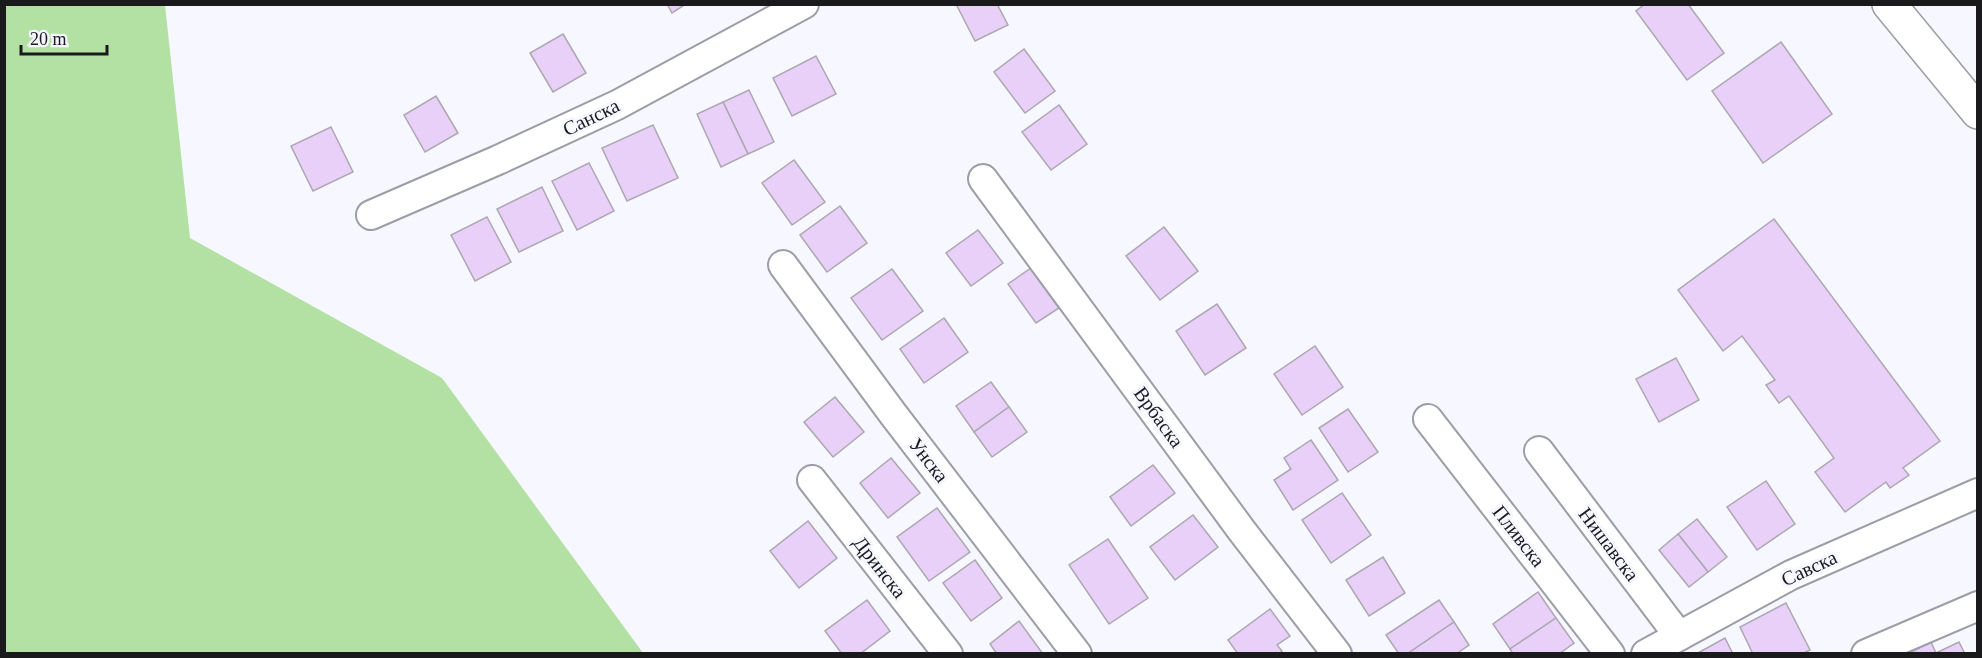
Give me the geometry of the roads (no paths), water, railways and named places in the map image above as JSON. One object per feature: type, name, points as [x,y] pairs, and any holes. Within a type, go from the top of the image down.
[{"type":"main road","points":[[1889,4],[1977,112]]},
{"type":"street","name":"Санска","points":[[371,215],[617,105],[804,4]]},
{"type":"street","name":"Врбаска","points":[[983,179],[1242,531],[1337,654]]},
{"type":"street","name":"Унска","points":[[783,265],[893,414],[1077,654]]},
{"type":"street","name":"Пливска","points":[[1428,419],[1610,654]]},
{"type":"street","name":"Нишавска","points":[[1539,451],[1679,636]]},
{"type":"street","name":"Дринска","points":[[812,480],[948,654]]},
{"type":"street","name":"Савска","points":[[1646,654],[1791,575],[1977,493]]},
{"type":"street","points":[[1866,654],[1977,606]]}]
